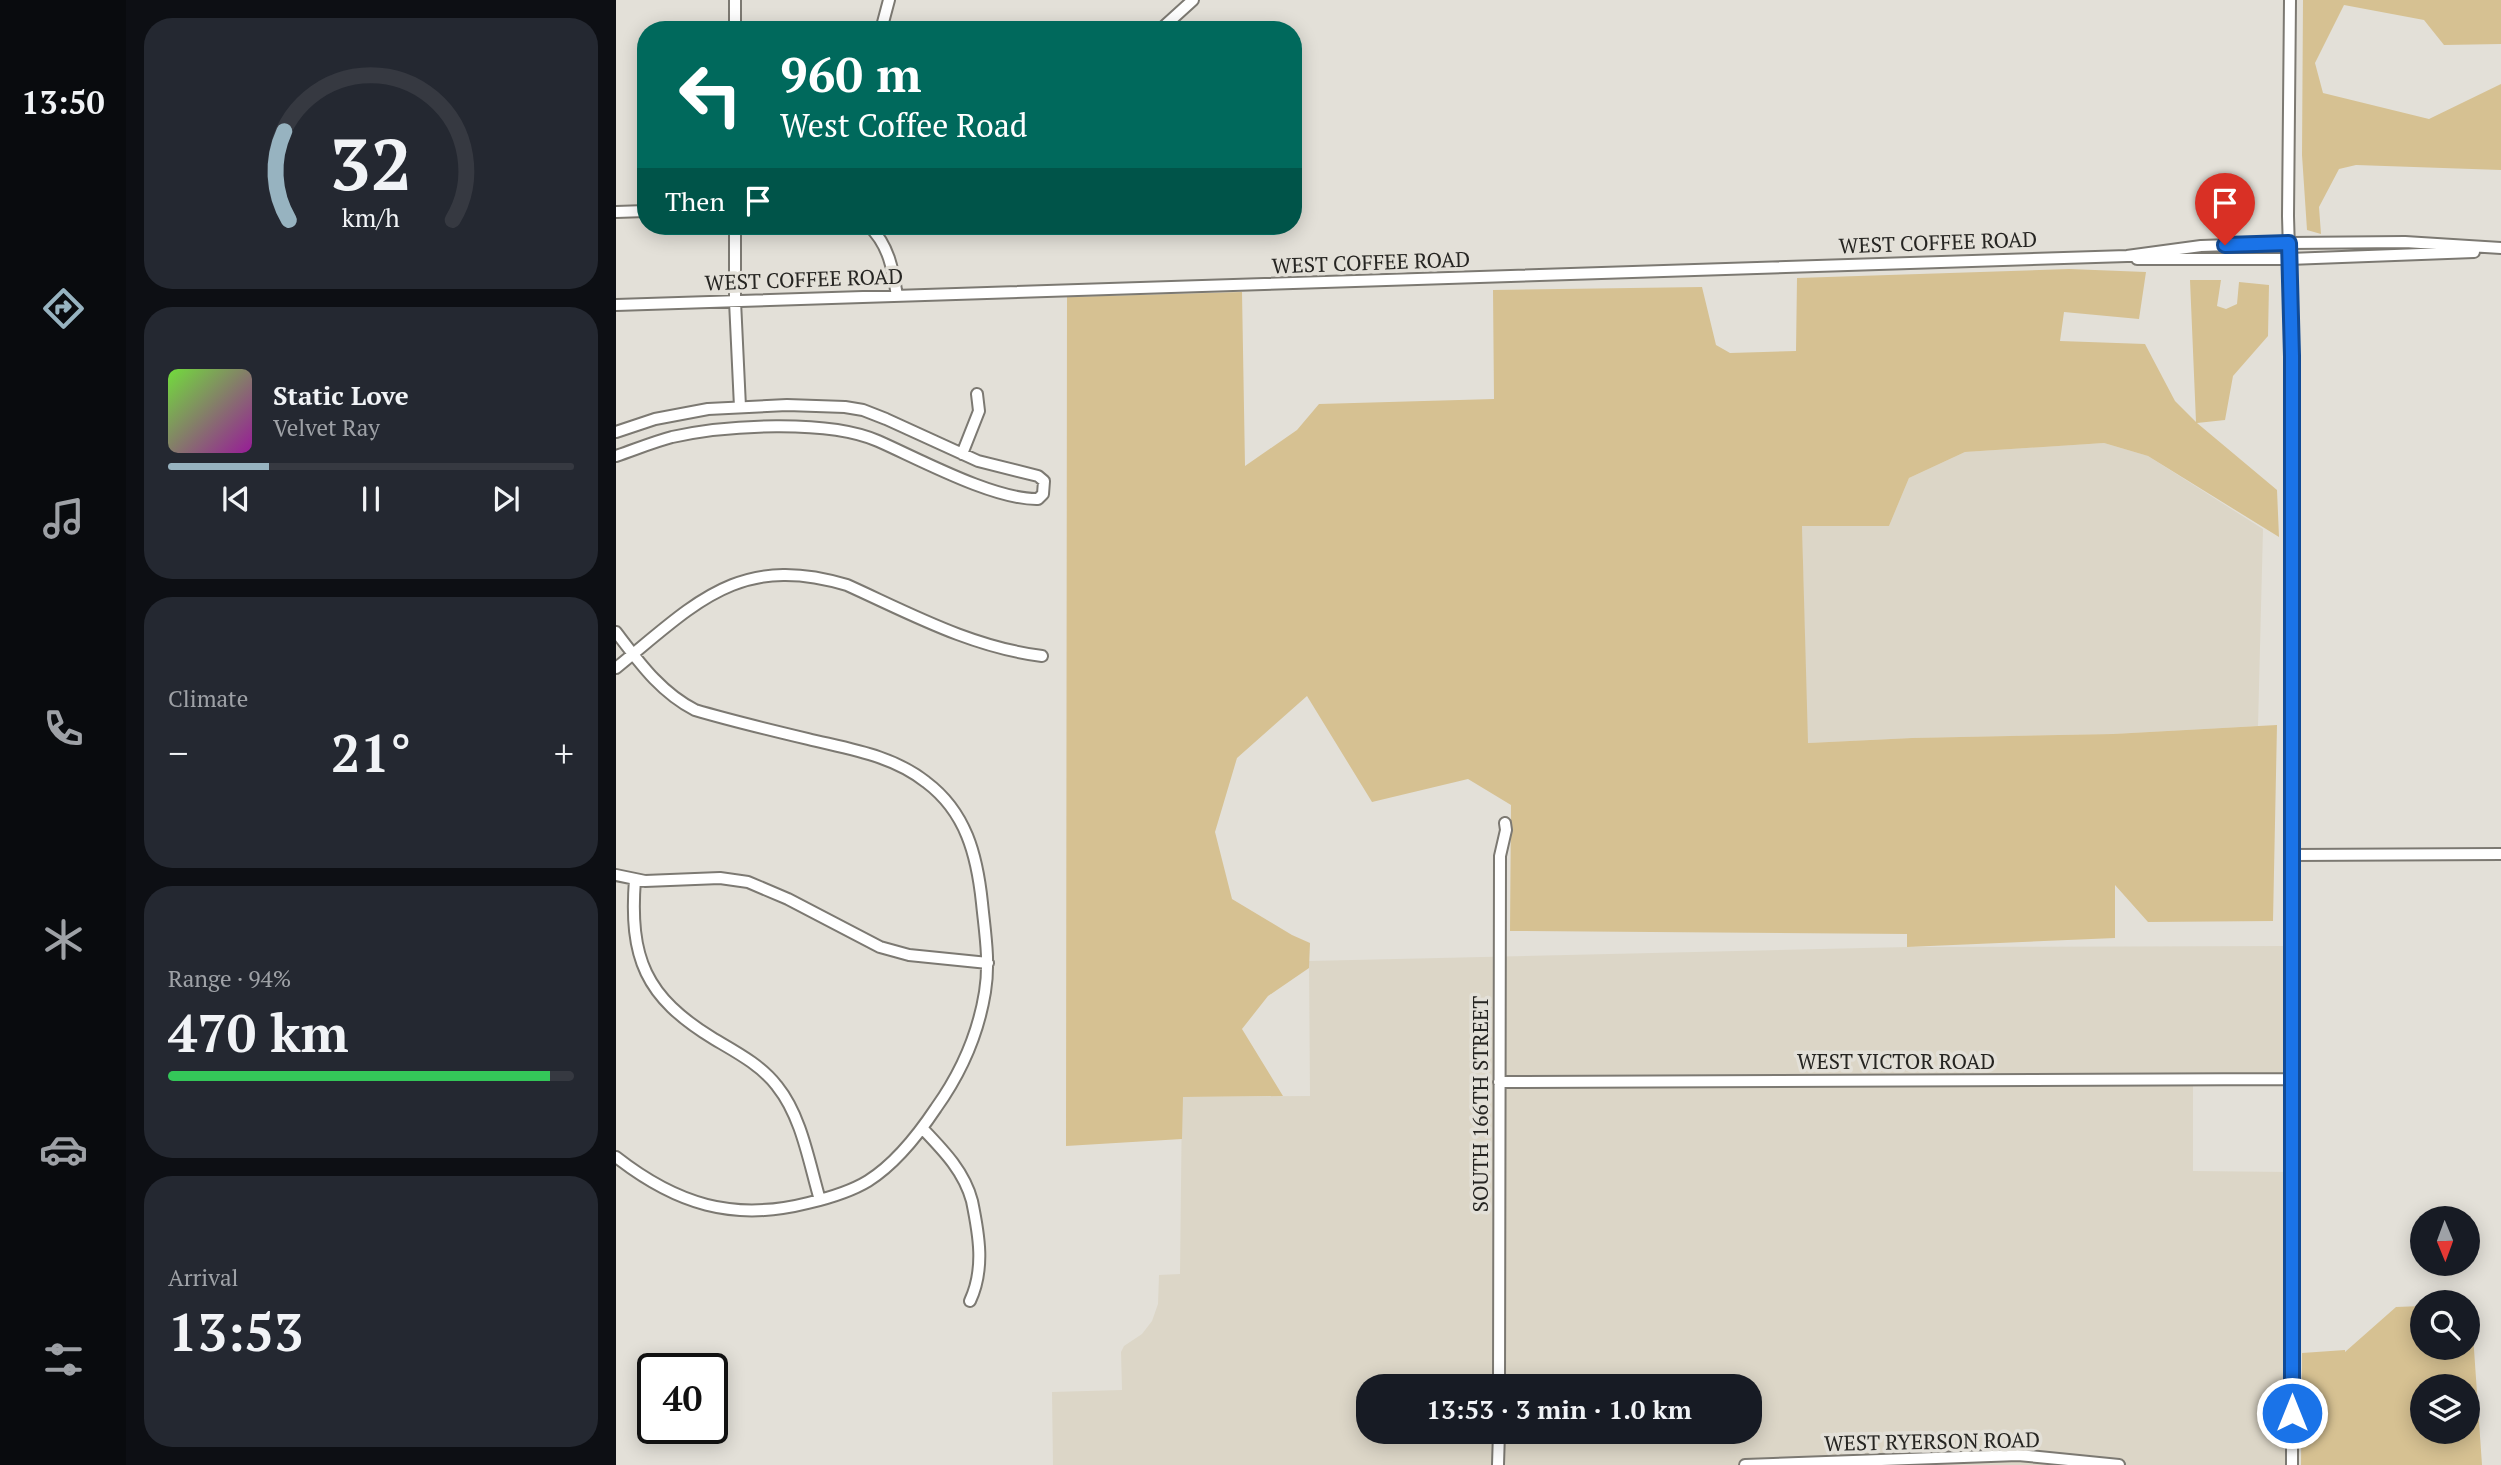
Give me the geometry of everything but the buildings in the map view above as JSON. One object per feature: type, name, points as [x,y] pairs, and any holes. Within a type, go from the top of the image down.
[{"type":"street","points":[[735,0],[735,21]]},
{"type":"street","points":[[883,21],[889,0]]},
{"type":"street","points":[[1172,21],[1193,0]]},
{"type":"street","points":[[2290,0],[2292,1465]]},
{"type":"street","points":[[616,212],[637,211]]},
{"type":"street","points":[[735,235],[740,407]]},
{"type":"street","points":[[877,235],[889,257],[897,296]]},
{"type":"street","name":"WEST COFFEE ROAD","points":[[616,304],[2127,256],[2201,246],[2289,243],[2405,242],[2501,249]]},
{"type":"street","name":"WEST COFFEE ROAD","points":[[2127,256],[2140,260],[2289,258],[2501,249]]},
{"type":"street","points":[[962,454],[979,411],[977,394]]},
{"type":"street","points":[[616,432],[677,413],[740,407],[826,405],[863,410],[962,454],[997,467],[1038,476],[1044,481],[1042,496],[1034,500],[988,488],[875,439],[842,429],[825,428],[693,433],[616,456]]},
{"type":"street","points":[[616,668],[696,603],[718,589],[754,577],[791,574],[847,585],[967,639],[1006,650],[1042,656]]},
{"type":"street","points":[[616,632],[654,681],[668,694],[695,710],[880,757],[906,768],[933,788],[951,806],[974,849],[988,963],[985,994],[965,1060],[948,1091],[922,1128],[875,1176],[856,1188],[820,1200],[757,1212],[712,1207],[691,1202],[665,1190],[617,1160]]},
{"type":"street","name":"SOUTH 166TH STREET","points":[[1499,1374],[1500,856],[1506,830],[1505,822]]},
{"type":"street","points":[[2292,855],[2501,854]]},
{"type":"street","points":[[616,875],[664,881],[730,879],[748,882],[769,890],[880,947],[909,955],[988,963]]},
{"type":"street","points":[[635,879],[635,936],[650,980],[662,998],[677,1013],[756,1066],[778,1086],[794,1115],[820,1200]]},
{"type":"street","name":"WEST VICTOR ROAD","points":[[1499,1082],[2293,1079]]},
{"type":"street","points":[[922,1128],[955,1166],[970,1191],[980,1268],[978,1284],[970,1301]]},
{"type":"street","points":[[1499,1444],[1499,1465]]},
{"type":"street","name":"WEST RYERSON ROAD","points":[[1745,1465],[2005,1455],[2119,1465]]},
{"type":"shaded area","points":[[2303,0],[2501,0],[2501,44],[2444,45],[2424,20],[2344,5],[2315,63],[2323,93],[2429,119],[2501,84],[2501,170],[2356,165],[2339,169],[2319,207],[2321,234],[2307,230],[2302,155]]},
{"type":"shaded area","points":[[2069,269],[2146,272],[2139,319],[2064,312],[2060,341],[2145,344],[2175,401],[2196,422],[2190,280],[2221,280],[2217,306],[2226,309],[2237,304],[2239,282],[2269,285],[2268,336],[2233,376],[2225,420],[2197,423],[2277,490],[2279,537],[2148,456],[2104,443],[1965,452],[1909,478],[1889,526],[1802,526],[1808,743],[2113,734],[2277,725],[2273,921],[2148,922],[2115,885],[2115,938],[1907,947],[1907,934],[1510,931],[1511,805],[1468,779],[1372,802],[1307,696],[1237,758],[1215,832],[1232,899],[1310,943],[1309,968],[1268,996],[1242,1029],[1283,1096],[1183,1097],[1182,1139],[1066,1146],[1067,297],[1242,292],[1245,466],[1297,430],[1319,404],[1494,399],[1493,290],[1702,287],[1716,345],[1730,353],[1796,351],[1797,278]]},
{"type":"shaded area","points":[[2104,443],[2148,456],[2263,529],[2258,726],[2113,734],[1807,743],[1802,526],[1889,526],[1909,478],[1965,452]]},
{"type":"shaded area","points":[[2292,946],[2293,1079],[2193,1079],[2193,1171],[2293,1172],[2292,1465],[1053,1465],[1052,1392],[1122,1390],[1121,1352],[1124,1346],[1142,1334],[1152,1321],[1158,1304],[1159,1275],[1180,1274],[1182,1097],[1310,1096],[1309,961],[1907,947]]},
{"type":"shaded area","points":[[2410,1306],[2410,1360],[2475,1360],[2476,1374],[2410,1374],[2410,1444],[2480,1444],[2480,1436],[2482,1465],[2301,1465],[2302,1353],[2345,1352],[2396,1307]]},
{"type":"route","points":[[2225,245],[2289,243],[2292,356],[2292,1413]]}]
